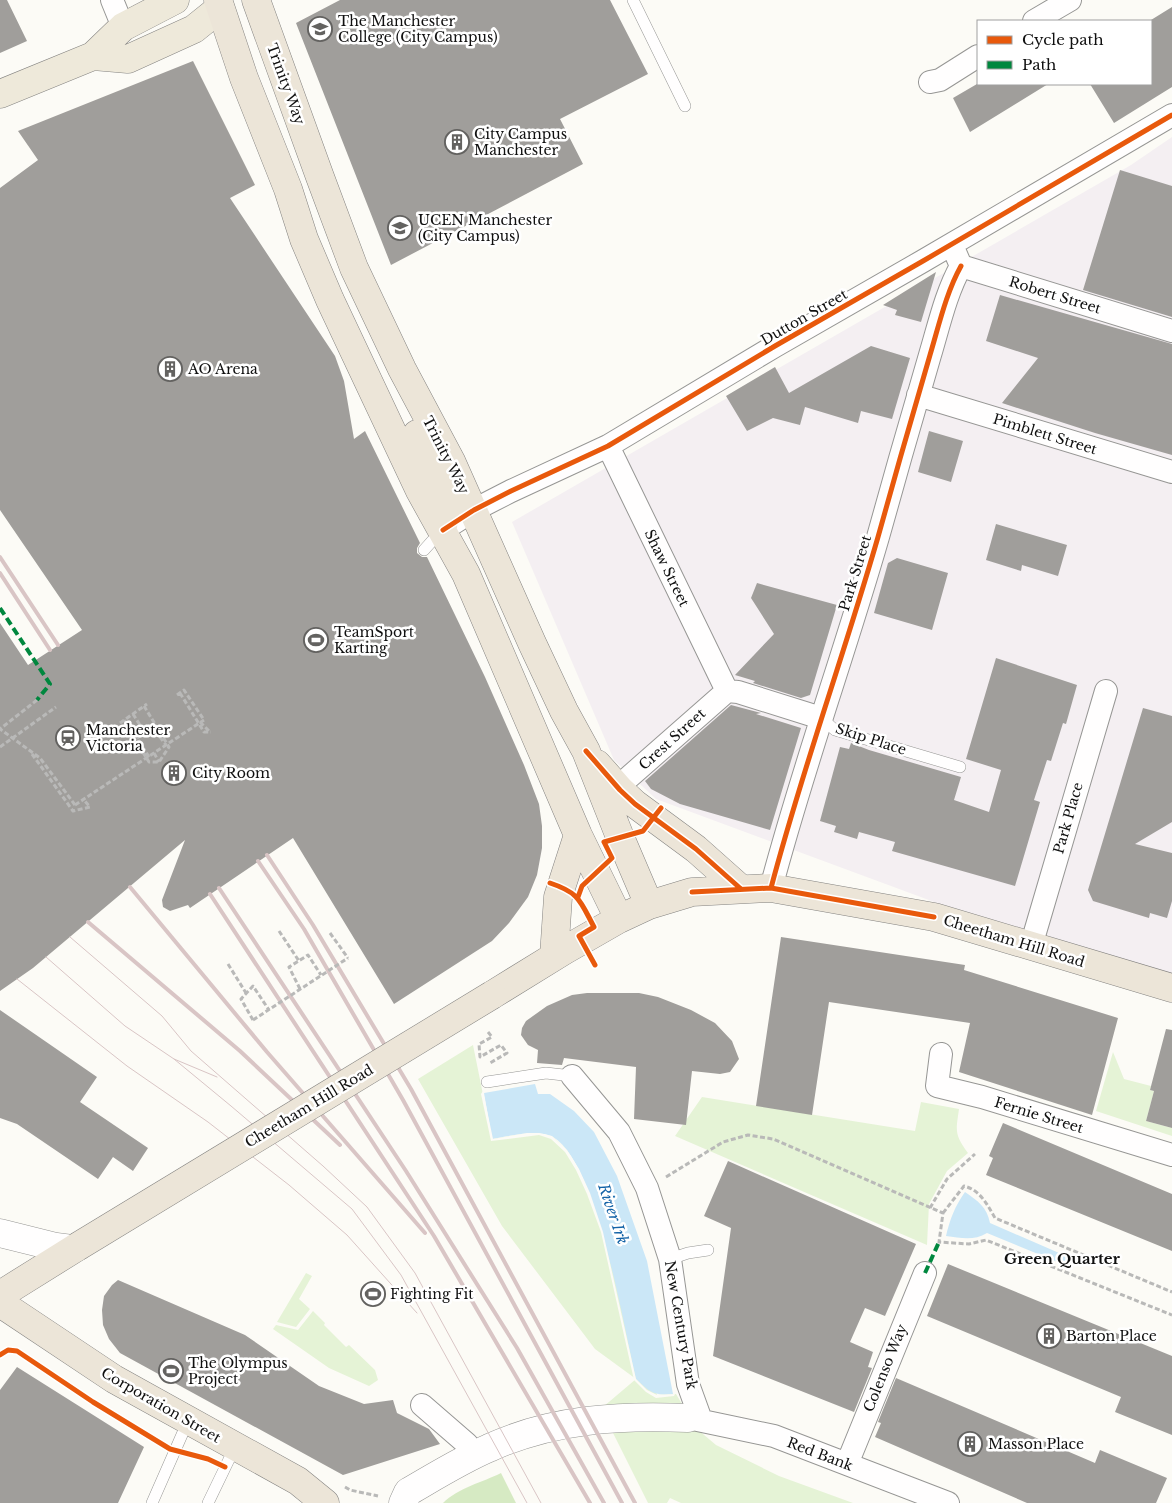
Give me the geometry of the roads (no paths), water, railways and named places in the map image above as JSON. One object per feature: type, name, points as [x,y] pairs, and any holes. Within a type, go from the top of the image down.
[{"type":"highway","name":"Trinity Way","points":[[256,0],[354,268],[402,369],[451,461],[532,643],[564,711],[586,751],[649,905]]},
{"type":"highway","points":[[223,3],[244,78],[288,189],[304,239],[330,300],[416,482],[466,574],[578,835],[620,919]]},
{"type":"highway","points":[[402,369],[407,411],[440,485],[446,508],[443,530]]},
{"type":"highway","points":[[586,751],[620,790],[654,819],[696,849],[741,889]]},
{"type":"highway","points":[[554,956],[558,897],[578,835]]},
{"type":"highway","name":"Cheetham Hill Road","points":[[0,1295],[554,956],[649,905],[692,892],[771,888],[934,916],[1172,988]]},
{"type":"highway","name":"Corporation Street","points":[[0,1303],[114,1380],[298,1482],[334,1494]]},
{"type":"main road","points":[[0,94],[93,56],[124,27],[175,0]]},
{"type":"main road","points":[[93,56],[128,58],[194,29],[223,3]]},
{"type":"street","points":[[112,0],[124,27]]},
{"type":"street","points":[[1036,20],[1070,0]]},
{"type":"street","points":[[930,82],[940,80],[977,57]]},
{"type":"street","name":"Dutton Street","points":[[443,530],[474,510],[608,446],[767,350],[951,245],[1172,115]]},
{"type":"street","points":[[951,245],[961,266]]},
{"type":"street","name":"Robert Street","points":[[961,266],[1172,331]]},
{"type":"street","name":"Park Street","points":[[771,888],[821,718],[877,539],[918,395],[953,281],[961,266]]},
{"type":"street","name":"Pimblett Street","points":[[918,395],[1172,472]]},
{"type":"street","name":"Shaw Street","points":[[608,446],[727,691]]},
{"type":"street","name":"Skip Place","points":[[727,691],[738,692],[821,718]]},
{"type":"street","name":"Crest Street","points":[[620,790],[628,778],[727,691]]},
{"type":"street","name":"Park Place","points":[[1031,946],[1106,691]]},
{"type":"street","name":"Fernie Street","points":[[942,1054],[937,1086],[982,1097],[1172,1155]]},
{"type":"street","name":"New Century Park","points":[[572,1076],[619,1132],[647,1188],[670,1259],[688,1384],[695,1419]]},
{"type":"street","points":[[0,1234],[75,1248]]},
{"type":"street","name":"Colenso Way","points":[[846,1464],[925,1273]]},
{"type":"street","points":[[422,1405],[468,1444],[474,1456]]},
{"type":"street","points":[[391,1500],[489,1448],[538,1430],[598,1418],[644,1416],[695,1419]]},
{"type":"street","name":"Red Bank","points":[[695,1419],[774,1436],[948,1503]]},
{"type":"lane","points":[[633,0],[685,106]]},
{"type":"lane","points":[[424,550],[443,530]]},
{"type":"lane","name":"Skip Place","points":[[821,718],[834,730],[960,767]]},
{"type":"lane","points":[[487,1082],[546,1073],[572,1076]]},
{"type":"lane","points":[[670,1259],[688,1253],[708,1250]]},
{"type":"lane","points":[[152,1503],[188,1421]]},
{"type":"lane","points":[[208,1503],[235,1447]]},
{"type":"water","name":"River Irk","points":[[535,1084],[538,1094],[550,1094],[574,1111],[594,1132],[617,1176],[647,1261],[673,1394],[656,1394],[636,1379],[616,1287],[595,1211],[583,1178],[569,1153],[553,1137],[547,1135],[523,1134],[492,1139],[484,1093]]},
{"type":"water","points":[[965,1192],[981,1205],[989,1217],[990,1223],[1066,1256],[1065,1265],[987,1233],[972,1238],[946,1236],[953,1213]]},
{"type":"tram line","points":[[70,937],[162,1016],[191,1051],[367,1207],[415,1273],[541,1503]]},
{"type":"tram line","points":[[46,957],[125,1026],[174,1059],[217,1077]]},
{"type":"tram line","points":[[17,979],[127,1066],[208,1122],[289,1185],[347,1235],[417,1313]]},
{"type":"tram line","points":[[174,1059],[352,1209],[401,1275],[527,1503]]},
{"type":"railway","points":[[0,557],[58,645]]},
{"type":"railway","points":[[0,573],[50,650]]},
{"type":"railway","points":[[267,855],[313,925],[411,1089],[635,1503]]},
{"type":"railway","points":[[258,861],[304,929],[403,1100],[622,1503]]},
{"type":"railway","points":[[130,887],[267,1052],[425,1233]]},
{"type":"railway","points":[[219,888],[406,1171],[517,1348],[604,1503]]},
{"type":"railway","points":[[210,894],[434,1236],[590,1503]]},
{"type":"railway","points":[[88,922],[240,1051],[340,1145]]},
{"type":"place","name":"The Manchester College (City Campus)","points":[[320,29]]},
{"type":"place","name":"City Campus Manchester","points":[[457,142]]},
{"type":"place","name":"UCEN Manchester (City Campus)","points":[[400,228]]},
{"type":"place","name":"AO Arena","points":[[170,369]]},
{"type":"place","name":"TeamSport Karting","points":[[316,640]]},
{"type":"place","name":"Manchester Victoria","points":[[68,738]]},
{"type":"place","name":"City Room","points":[[174,773]]},
{"type":"place","name":"Fighting Fit","points":[[373,1294]]},
{"type":"place","name":"Barton Place","points":[[1049,1336]]},
{"type":"place","name":"The Olympus Project","points":[[171,1371]]},
{"type":"place","name":"Masson Place","points":[[970,1444]]},
{"type":"district","name":"Green Quarter","points":[[1062,1259]]}]
